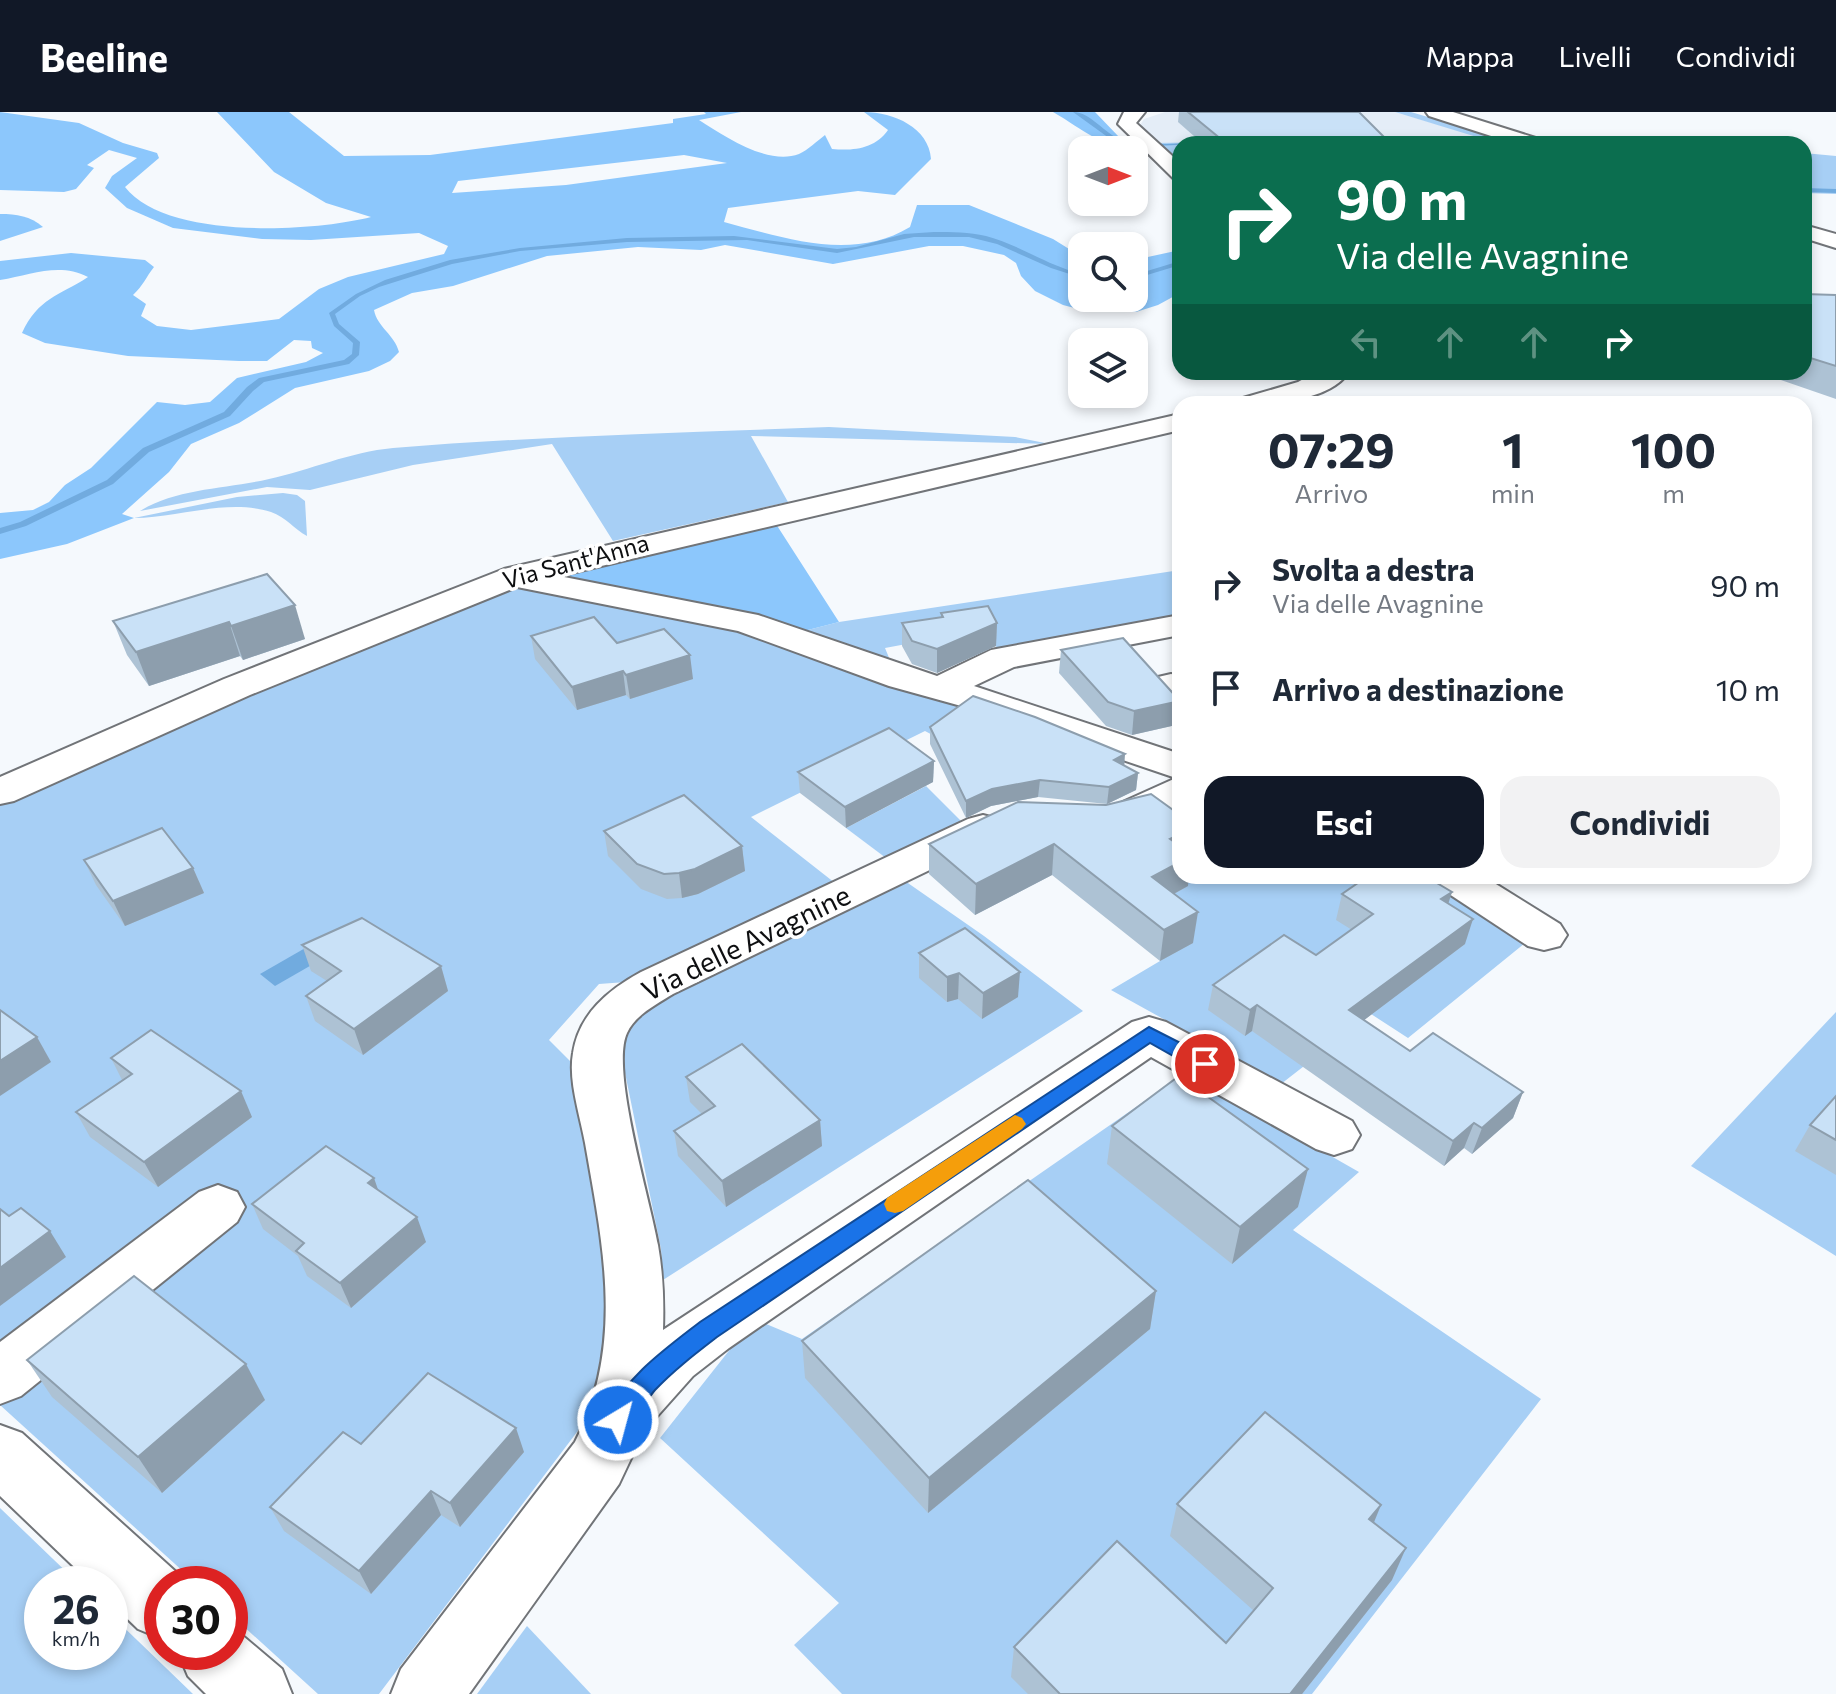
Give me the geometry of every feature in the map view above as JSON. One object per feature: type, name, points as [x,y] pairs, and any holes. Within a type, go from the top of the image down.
[{"type":"street","points":[[1435,112],[1509,136]]},
{"type":"street","points":[[1125,116],[1172,166]]},
{"type":"street","points":[[1812,234],[1836,241]]},
{"type":"street","points":[[1280,396],[1322,380]]},
{"type":"street","name":"Via Sant'Anna","points":[[0,792],[237,687],[516,576],[1172,424]]},
{"type":"street","points":[[516,576],[530,583],[730,617],[1172,764]]},
{"type":"street","points":[[940,689],[1004,658],[1172,626]]},
{"type":"street","name":"Via delle Avagnine","points":[[618,1420],[633,1352],[636,1294],[630,1244],[596,1067],[598,1041],[608,1021],[627,1002],[657,983],[987,826],[1040,815],[1086,820],[1115,819],[1172,793]]},
{"type":"street","points":[[1464,884],[1544,935]]},
{"type":"street","name":"Via delle Avagnine","points":[[426,1694],[597,1463],[618,1420],[645,1384],[672,1358],[708,1330],[1149,1034],[1334,1135]]},
{"type":"street","points":[[0,1377],[218,1207]]},
{"type":"street","points":[[0,1454],[144,1588]]},
{"type":"street","points":[[231,1670],[257,1694]]},
{"type":"shaded area","points":[[0,112],[79,123],[123,143],[157,153],[159,158],[125,187],[145,204],[172,216],[241,228],[313,226],[371,217],[326,203],[274,172],[217,112],[289,112],[344,156],[430,155],[673,123],[673,119],[706,114],[704,112],[741,112],[699,120],[747,148],[787,157],[799,154],[825,135],[832,149],[848,150],[870,145],[888,130],[864,112],[875,113],[908,124],[929,148],[931,159],[895,195],[858,191],[728,208],[724,222],[794,240],[841,245],[888,237],[910,227],[917,205],[969,205],[1053,239],[1068,248],[1068,306],[1035,291],[1021,276],[1016,263],[1004,255],[963,246],[929,246],[833,264],[725,245],[701,250],[638,247],[547,256],[453,286],[412,293],[374,310],[399,352],[390,361],[369,371],[295,388],[239,423],[191,444],[169,472],[122,514],[134,518],[67,544],[0,559],[0,513],[33,510],[49,502],[65,485],[91,468],[157,402],[185,405],[210,402],[237,378],[306,362],[323,353],[312,348],[311,341],[294,340],[267,361],[128,356],[45,343],[22,333],[28,321],[50,299],[88,277],[56,270],[0,280],[0,261],[71,253],[145,260],[154,267],[133,295],[146,304],[141,316],[157,326],[191,330],[279,319],[319,289],[348,277],[444,254],[448,246],[419,233],[311,240],[262,239],[173,228],[127,208],[105,188],[112,176],[137,158],[109,150],[87,165],[94,168],[76,189],[64,192],[0,190]],"holes":[[[684,155],[727,163],[566,185],[452,193],[458,181]]]},
{"type":"shaded area","points":[[1053,112],[1095,112],[1118,136],[1093,136]]},
{"type":"shaded area","points":[[1165,112],[1395,112],[1476,136],[1172,136],[1172,159],[1139,127],[1144,119]]},
{"type":"shaded area","points":[[1395,112],[1411,112],[1491,136],[1473,136]]},
{"type":"shaded area","points":[[1154,143],[1172,143],[1172,160]]},
{"type":"shaded area","points":[[1812,154],[1836,156],[1836,194],[1812,193]]},
{"type":"shaded area","points":[[0,214],[23,216],[43,227],[0,241]]},
{"type":"shaded area","points":[[1172,252],[1172,297],[1148,308],[1148,257]]},
{"type":"shaded area","points":[[829,427],[1015,437],[1050,444],[751,436],[788,502],[613,541],[552,444],[413,465],[310,490],[267,487],[140,511],[186,493],[269,479],[361,453],[393,448]]},
{"type":"shaded area","points":[[283,493],[297,495],[305,501],[307,536],[276,514],[254,508],[220,508],[134,518],[237,497]]},
{"type":"shaded area","points":[[776,524],[839,622],[804,631],[713,605],[546,577]]},
{"type":"shaded area","points":[[1172,571],[1172,620],[999,652],[987,629],[885,648],[892,665],[804,631],[839,622]]},
{"type":"shaded area","points":[[515,588],[742,629],[977,709],[938,738],[925,731],[751,817],[835,883],[626,982],[599,984],[549,1040],[571,1062],[605,1271],[608,1324],[603,1376],[580,1428],[379,1694],[318,1694],[248,1630],[248,1566],[177,1566],[0,1405],[244,1209],[213,1187],[0,1351],[0,804],[275,684]]},
{"type":"shaded area","points":[[926,786],[961,821],[886,858],[846,828]]},
{"type":"shaded area","points":[[905,881],[1083,1011],[663,1280],[661,1249],[623,1063],[625,1040],[633,1023],[666,995]]},
{"type":"shaded area","points":[[1172,884],[1446,884],[1530,939],[1408,1038],[1371,1014],[1281,1084],[1111,990],[1160,961],[1148,908]]},
{"type":"shaded area","points":[[307,947],[322,959],[275,986],[260,974]]},
{"type":"shaded area","points":[[1836,1012],[1836,1256],[1691,1166]]},
{"type":"shaded area","points":[[1185,1073],[1359,1172],[1293,1230],[1541,1399],[1312,1694],[842,1694],[794,1645],[839,1603],[660,1438],[754,1319],[802,1339]]},
{"type":"shaded area","points":[[0,1508],[60,1566],[24,1566],[24,1670],[128,1670],[128,1631],[144,1647],[144,1670],[168,1670],[193,1694],[0,1694]]},
{"type":"shaded area","points":[[527,1626],[591,1694],[477,1694]]},
{"type":"building","points":[[1188,112],[1359,112],[1383,136],[1217,136]]},
{"type":"building","points":[[1812,294],[1836,295],[1836,366],[1812,358]]},
{"type":"building","points":[[267,574],[295,605],[231,626],[229,622],[136,652],[113,621]]},
{"type":"building","points":[[988,606],[997,623],[937,649],[912,641],[902,623],[943,617],[941,613]]},
{"type":"building","points":[[594,617],[617,643],[664,629],[690,655],[626,675],[623,671],[572,687],[531,636]]},
{"type":"building","points":[[1123,638],[1172,692],[1172,703],[1134,711],[1108,702],[1061,650]]},
{"type":"building","points":[[973,696],[1035,717],[1125,754],[1114,760],[1138,773],[1109,787],[1040,780],[992,789],[966,801],[930,727]]},
{"type":"building","points":[[889,728],[934,761],[845,807],[798,772]]},
{"type":"building","points":[[1151,794],[1172,809],[1172,866],[1152,877],[1198,912],[1164,930],[1054,844],[976,884],[929,844],[1018,802],[1106,805]]},
{"type":"building","points":[[684,795],[742,846],[695,869],[664,874],[637,864],[604,831]]},
{"type":"building","points":[[162,828],[193,868],[113,901],[84,860]]},
{"type":"building","points":[[1356,884],[1438,884],[1452,892],[1441,899],[1473,919],[1349,1010],[1410,1051],[1433,1033],[1523,1092],[1482,1128],[1474,1123],[1453,1141],[1257,1005],[1250,1010],[1213,985],[1284,935],[1316,955],[1373,914],[1342,894]]},
{"type":"building","points":[[362,918],[441,966],[354,1029],[306,996],[341,971],[302,945]]},
{"type":"building","points":[[965,928],[1020,972],[983,993],[959,973],[947,977],[919,953]]},
{"type":"building","points":[[0,1010],[37,1037],[0,1061]]},
{"type":"building","points":[[151,1030],[241,1091],[144,1162],[76,1112],[132,1074],[111,1058]]},
{"type":"building","points":[[742,1044],[820,1120],[722,1181],[674,1131],[715,1106],[686,1077]]},
{"type":"building","points":[[1179,1076],[1308,1169],[1240,1227],[1112,1126]]},
{"type":"building","points":[[1836,1096],[1836,1140],[1810,1125]]},
{"type":"building","points":[[326,1146],[374,1178],[368,1183],[417,1217],[340,1283],[296,1251],[304,1243],[252,1204]]},
{"type":"building","points":[[1028,1180],[1156,1291],[929,1478],[802,1341]]},
{"type":"building","points":[[21,1208],[50,1231],[0,1268],[0,1209],[9,1216]]},
{"type":"building","points":[[134,1276],[246,1364],[138,1457],[27,1360]]},
{"type":"building","points":[[428,1373],[516,1428],[450,1503],[431,1491],[359,1571],[270,1507],[343,1432],[361,1444]]},
{"type":"building","points":[[1265,1412],[1381,1505],[1369,1519],[1406,1548],[1290,1694],[1060,1694],[1014,1647],[1117,1541],[1226,1643],[1273,1588],[1177,1504]]},
{"type":"waterway","points":[[1075,112],[1106,134],[1127,143],[1172,144]]},
{"type":"waterway","points":[[1812,190],[1836,191]]},
{"type":"waterway","points":[[0,531],[23,524],[110,482],[146,450],[227,414],[262,380],[346,362],[355,355],[357,342],[336,325],[332,313],[377,285],[450,262],[556,245],[627,240],[747,239],[837,251],[904,236],[942,234],[969,235],[999,242],[1068,272]]},
{"type":"waterway","points":[[1148,273],[1172,265]]},
{"type":"slow traffic","points":[[895,1204],[1015,1124]]},
{"type":"route","points":[[618,1420],[630,1400],[645,1384],[708,1330],[1149,1034],[1205,1064]]}]
